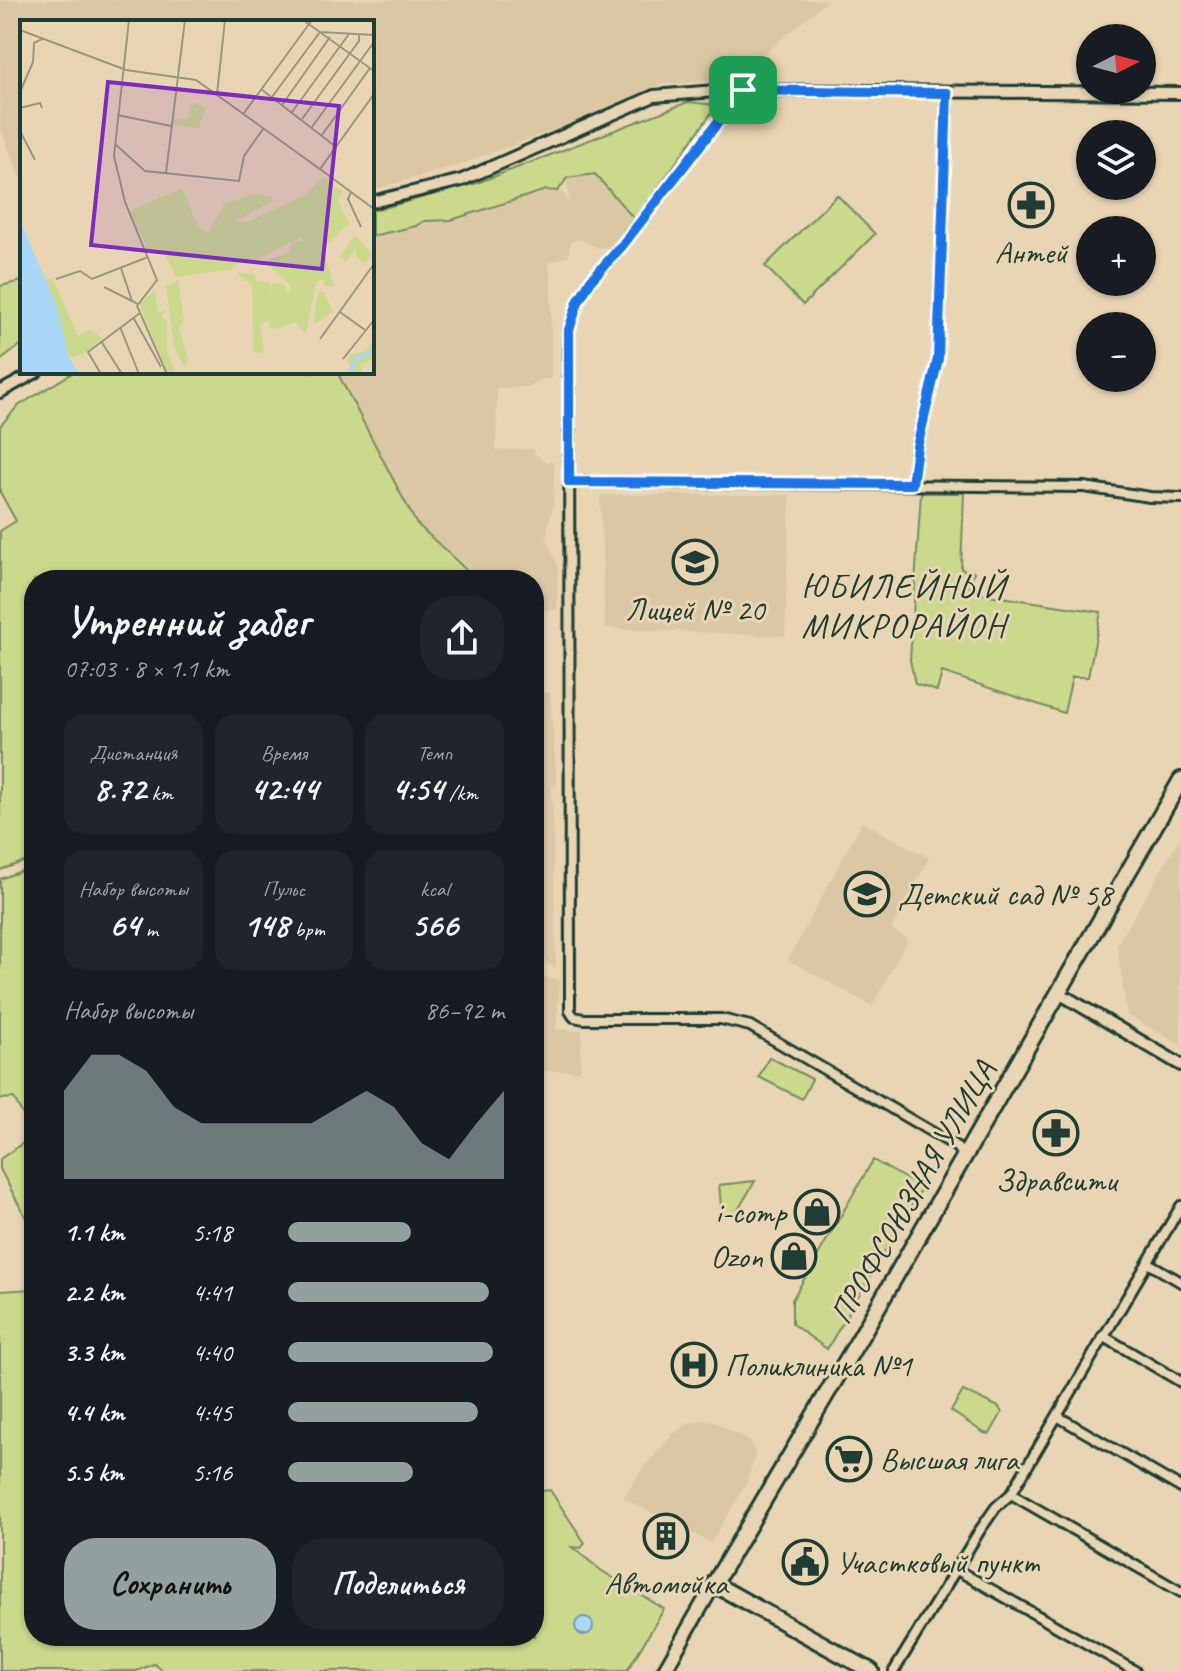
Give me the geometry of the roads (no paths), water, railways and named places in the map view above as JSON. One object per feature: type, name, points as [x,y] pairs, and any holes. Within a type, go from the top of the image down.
[{"type":"highway","name":"ПРОФСОЮЗНАЯ УЛИЦА","points":[[714,1584],[1179,786]]},
{"type":"highway","points":[[714,1584],[871,1671]]},
{"type":"main road","name":"ПРОФСОЮЗНАЯ УЛИЦА","points":[[664,1671],[714,1584]]},
{"type":"street","points":[[743,90],[621,247],[591,280],[578,302],[569,330],[570,1011],[574,1017],[584,1019],[721,1019],[750,1026],[954,1145],[965,1156]]},
{"type":"street","points":[[374,202],[462,180],[654,96],[743,90],[1181,93]]},
{"type":"street","points":[[912,484],[917,447],[938,359],[947,93]]},
{"type":"street","points":[[0,392],[32,374]]},
{"type":"street","points":[[569,482],[1084,487],[1150,497],[1181,498]]},
{"type":"street","points":[[1059,993],[1181,1065]]},
{"type":"street","points":[[894,1671],[988,1518],[1011,1494],[1181,1206]]},
{"type":"street","points":[[1148,1263],[1181,1282]]},
{"type":"street","points":[[1103,1336],[1181,1382]]},
{"type":"street","points":[[1057,1416],[1181,1488]]},
{"type":"street","points":[[1011,1494],[1181,1592]]},
{"type":"street","points":[[957,1570],[1135,1671]]},
{"type":"water","points":[[580,1617],[588,1617],[593,1626],[591,1633],[580,1635],[575,1630],[575,1622]]},
{"type":"place","name":"Антей","points":[[1031,205]]},
{"type":"place","name":"Лицей № 20","points":[[695,562]]},
{"type":"place","name":"Детский сад № 58","points":[[867,894]]},
{"type":"place","name":"Здравсити","points":[[1056,1133]]},
{"type":"place","name":"i-comp","points":[[817,1212]]},
{"type":"place","name":"Ozon","points":[[794,1256]]},
{"type":"place","name":"Поликлиника №1","points":[[694,1365]]},
{"type":"place","name":"Высшая лига","points":[[849,1459]]},
{"type":"place","name":"Автомойка","points":[[666,1536]]},
{"type":"place","name":"Участковый пункт","points":[[805,1562]]},
{"type":"district","name":"ЮБИЛЕЙНЫЙ МИКРОРАЙОН","points":[[904,606]]}]
